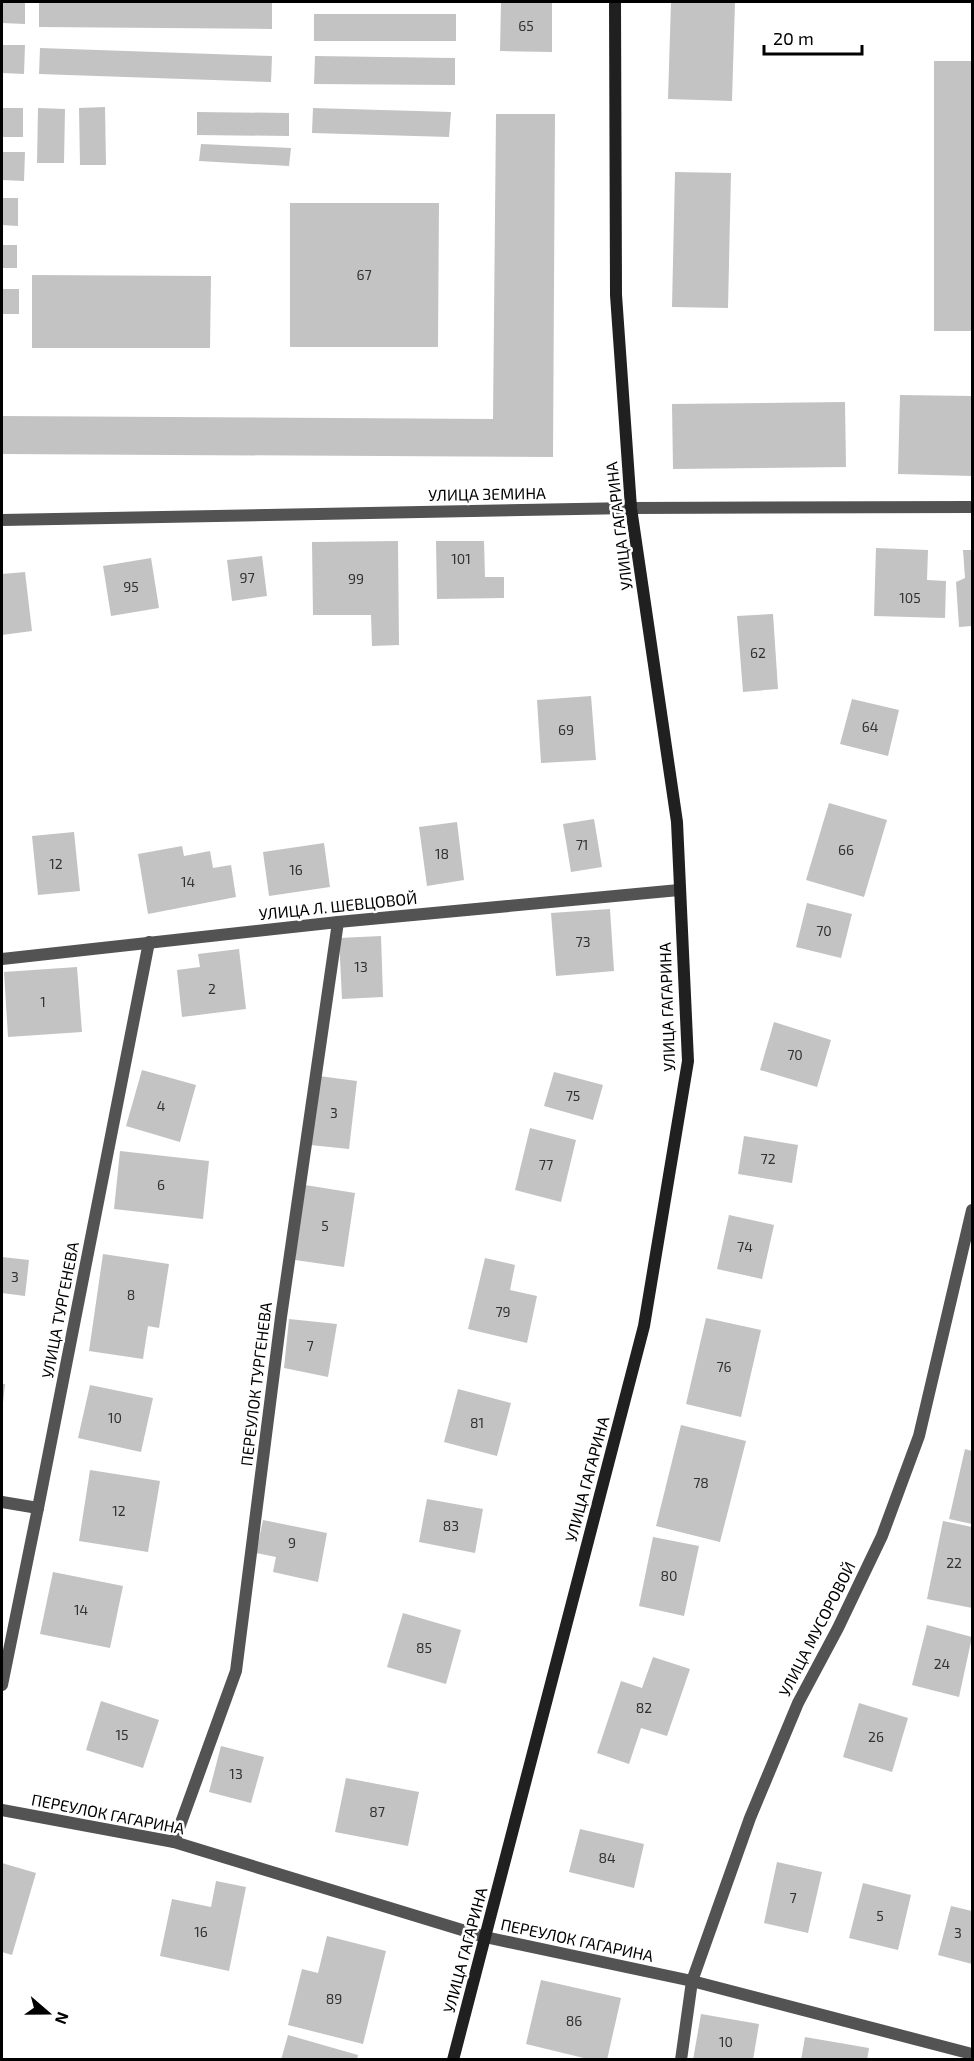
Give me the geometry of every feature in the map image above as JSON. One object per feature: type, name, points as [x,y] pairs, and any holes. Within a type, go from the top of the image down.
[{"type":"main road","name":"УЛИЦА ГАГАРИНА","points":[[453,2060],[644,1326],[688,1061],[677,822],[631,508],[616,295],[615,2]]},
{"type":"street","name":"УЛИЦА ЗЕМИНА","points":[[2,520],[631,508],[972,507]]},
{"type":"street","name":"УЛИЦА Л. ШЕВЦОВОЙ","points":[[2,959],[338,922],[679,890]]},
{"type":"street","name":"ПЕРЕУЛОК ТУРГЕНЕВА","points":[[174,1842],[236,1671],[281,1317],[338,922]]},
{"type":"street","name":"УЛИЦА ТУРГЕНЕВА","points":[[2,1685],[149,942]]},
{"type":"street","name":"УЛИЦА МУСОРОВОЙ","points":[[681,2060],[692,1981],[750,1818],[798,1703],[838,1628],[882,1536],[919,1436],[972,1210]]},
{"type":"street","points":[[2,1502],[38,1508]]},
{"type":"street","name":"ПЕРЕУЛОК ГАГАРИНА","points":[[2,1810],[174,1842],[485,1937],[692,1981],[972,2054]]},
{"type":"building","points":[[2,2],[25,2],[25,24],[2,23]]},
{"type":"building","points":[[39,2],[272,2],[272,29],[39,27]]},
{"type":"building","points":[[501,2],[552,2],[552,52],[500,51]]},
{"type":"building","points":[[671,2],[735,2],[732,101],[668,99]]},
{"type":"building","points":[[314,14],[456,14],[456,41],[314,41]]},
{"type":"building","points":[[2,45],[25,45],[24,74],[2,73]]},
{"type":"building","points":[[40,48],[272,56],[271,82],[39,74]]},
{"type":"building","points":[[315,56],[455,58],[455,85],[314,84]]},
{"type":"building","points":[[934,61],[972,61],[972,331],[934,331]]},
{"type":"building","points":[[105,107],[106,165],[80,165],[79,108]]},
{"type":"building","points":[[2,108],[23,108],[23,137],[2,137]]},
{"type":"building","points":[[38,108],[65,109],[64,163],[37,163]]},
{"type":"building","points":[[313,108],[451,112],[449,137],[312,133]]},
{"type":"building","points":[[197,112],[289,113],[289,136],[197,135]]},
{"type":"building","points":[[496,114],[555,114],[553,457],[2,454],[2,416],[493,419]]},
{"type":"building","points":[[201,144],[291,148],[289,166],[199,161]]},
{"type":"building","points":[[2,152],[25,152],[24,181],[2,180]]},
{"type":"building","points":[[675,172],[731,173],[728,308],[672,307]]},
{"type":"building","points":[[2,198],[18,198],[18,226],[2,225]]},
{"type":"building","points":[[290,203],[439,203],[438,347],[290,347]]},
{"type":"building","points":[[2,245],[17,245],[17,268],[2,268]]},
{"type":"building","points":[[32,275],[211,276],[210,348],[32,348]]},
{"type":"building","points":[[2,289],[19,289],[19,314],[2,314]]},
{"type":"building","points":[[900,395],[972,396],[972,476],[898,474]]},
{"type":"building","points":[[845,402],[846,467],[673,469],[672,404]]},
{"type":"building","points":[[398,541],[399,645],[372,646],[371,615],[313,615],[312,542]]},
{"type":"building","points":[[436,541],[484,541],[485,577],[504,577],[504,598],[437,599]]},
{"type":"building","points":[[876,548],[928,550],[927,580],[946,581],[945,618],[874,616]]},
{"type":"building","points":[[963,550],[972,550],[972,626],[959,627],[956,582],[965,578]]},
{"type":"building","points":[[262,556],[267,596],[232,601],[227,560]]},
{"type":"building","points":[[151,558],[159,608],[111,616],[103,566]]},
{"type":"building","points":[[25,572],[32,631],[2,635],[2,574]]},
{"type":"building","points":[[773,614],[778,689],[743,692],[737,616]]},
{"type":"building","points":[[591,696],[596,760],[541,763],[537,700]]},
{"type":"building","points":[[852,699],[899,710],[888,756],[840,744]]},
{"type":"building","points":[[829,803],[887,820],[864,897],[806,880]]},
{"type":"building","points":[[594,819],[602,867],[571,872],[563,824]]},
{"type":"building","points":[[457,822],[464,880],[427,886],[419,827]]},
{"type":"building","points":[[74,832],[80,891],[38,895],[32,836]]},
{"type":"building","points":[[324,843],[330,887],[269,896],[263,852]]},
{"type":"building","points":[[182,846],[184,856],[210,851],[213,868],[231,865],[236,897],[148,914],[138,854]]},
{"type":"building","points":[[807,903],[852,914],[841,958],[796,947]]},
{"type":"building","points":[[610,909],[614,971],[556,976],[551,913]]},
{"type":"building","points":[[381,936],[383,997],[342,999],[339,938]]},
{"type":"building","points":[[239,949],[246,1009],[182,1017],[177,970],[200,967],[198,954]]},
{"type":"building","points":[[77,967],[82,1032],[8,1037],[4,972]]},
{"type":"building","points":[[774,1022],[831,1040],[817,1087],[760,1070]]},
{"type":"building","points":[[142,1070],[196,1085],[180,1142],[126,1126]]},
{"type":"building","points":[[554,1072],[603,1085],[593,1120],[544,1106]]},
{"type":"building","points":[[319,1076],[357,1081],[349,1149],[310,1145]]},
{"type":"building","points":[[530,1128],[576,1140],[561,1202],[515,1190]]},
{"type":"building","points":[[744,1136],[798,1145],[792,1183],[738,1174]]},
{"type":"building","points":[[120,1151],[209,1161],[203,1219],[114,1209]]},
{"type":"building","points":[[305,1185],[355,1193],[344,1267],[295,1260]]},
{"type":"building","points":[[729,1215],[774,1225],[762,1279],[717,1269]]},
{"type":"building","points":[[103,1254],[169,1264],[159,1328],[148,1326],[143,1359],[89,1351]]},
{"type":"building","points":[[2,1257],[29,1260],[25,1296],[2,1293]]},
{"type":"building","points":[[485,1258],[515,1265],[510,1290],[537,1296],[527,1343],[468,1329]]},
{"type":"building","points":[[706,1318],[761,1330],[741,1417],[686,1404]]},
{"type":"building","points":[[289,1319],[337,1324],[328,1377],[284,1368]]},
{"type":"building","points":[[2,1384],[5,1384],[3,1403],[2,1403]]},
{"type":"building","points":[[90,1385],[153,1398],[141,1452],[78,1438]]},
{"type":"building","points":[[458,1389],[511,1403],[497,1456],[444,1442]]},
{"type":"building","points":[[681,1425],[746,1441],[720,1542],[656,1526]]},
{"type":"building","points":[[965,1449],[972,1451],[972,1524],[949,1519]]},
{"type":"building","points":[[90,1470],[160,1481],[148,1552],[79,1541]]},
{"type":"building","points":[[427,1499],[483,1509],[475,1553],[419,1542]]},
{"type":"building","points":[[263,1520],[327,1533],[318,1582],[273,1572],[276,1557],[256,1553]]},
{"type":"building","points":[[943,1521],[972,1527],[972,1608],[927,1599]]},
{"type":"building","points":[[653,1537],[699,1546],[684,1616],[639,1606]]},
{"type":"building","points":[[53,1572],[123,1586],[110,1648],[40,1634]]},
{"type":"building","points":[[403,1613],[461,1630],[446,1684],[387,1667]]},
{"type":"building","points":[[927,1625],[972,1637],[959,1697],[912,1685]]},
{"type":"building","points":[[653,1657],[690,1669],[667,1736],[641,1728],[629,1764],[597,1753],[621,1681],[642,1688]]},
{"type":"building","points":[[101,1701],[159,1720],[143,1768],[86,1750]]},
{"type":"building","points":[[859,1703],[908,1718],[892,1772],[843,1757]]},
{"type":"building","points":[[221,1746],[264,1757],[251,1803],[209,1792]]},
{"type":"building","points":[[346,1778],[419,1792],[408,1846],[335,1832]]},
{"type":"building","points":[[580,1829],[644,1844],[634,1888],[569,1872]]},
{"type":"building","points":[[777,1862],[822,1872],[808,1933],[764,1923]]},
{"type":"building","points":[[2,1863],[36,1873],[12,1955],[2,1952]]},
{"type":"building","points":[[216,1881],[246,1887],[229,1971],[160,1956],[172,1899],[211,1907]]},
{"type":"building","points":[[863,1883],[911,1895],[898,1950],[849,1938]]},
{"type":"building","points":[[951,1906],[972,1911],[972,1964],[938,1955]]},
{"type":"building","points":[[327,1936],[386,1951],[363,2044],[288,2025],[302,1969],[318,1973]]},
{"type":"building","points":[[541,1980],[621,1998],[607,2060],[592,2060],[526,2044]]},
{"type":"building","points":[[701,2014],[759,2024],[753,2060],[693,2060]]},
{"type":"building","points":[[288,2035],[358,2055],[357,2060],[281,2060]]},
{"type":"building","points":[[805,2037],[869,2048],[867,2060],[801,2060]]}]
